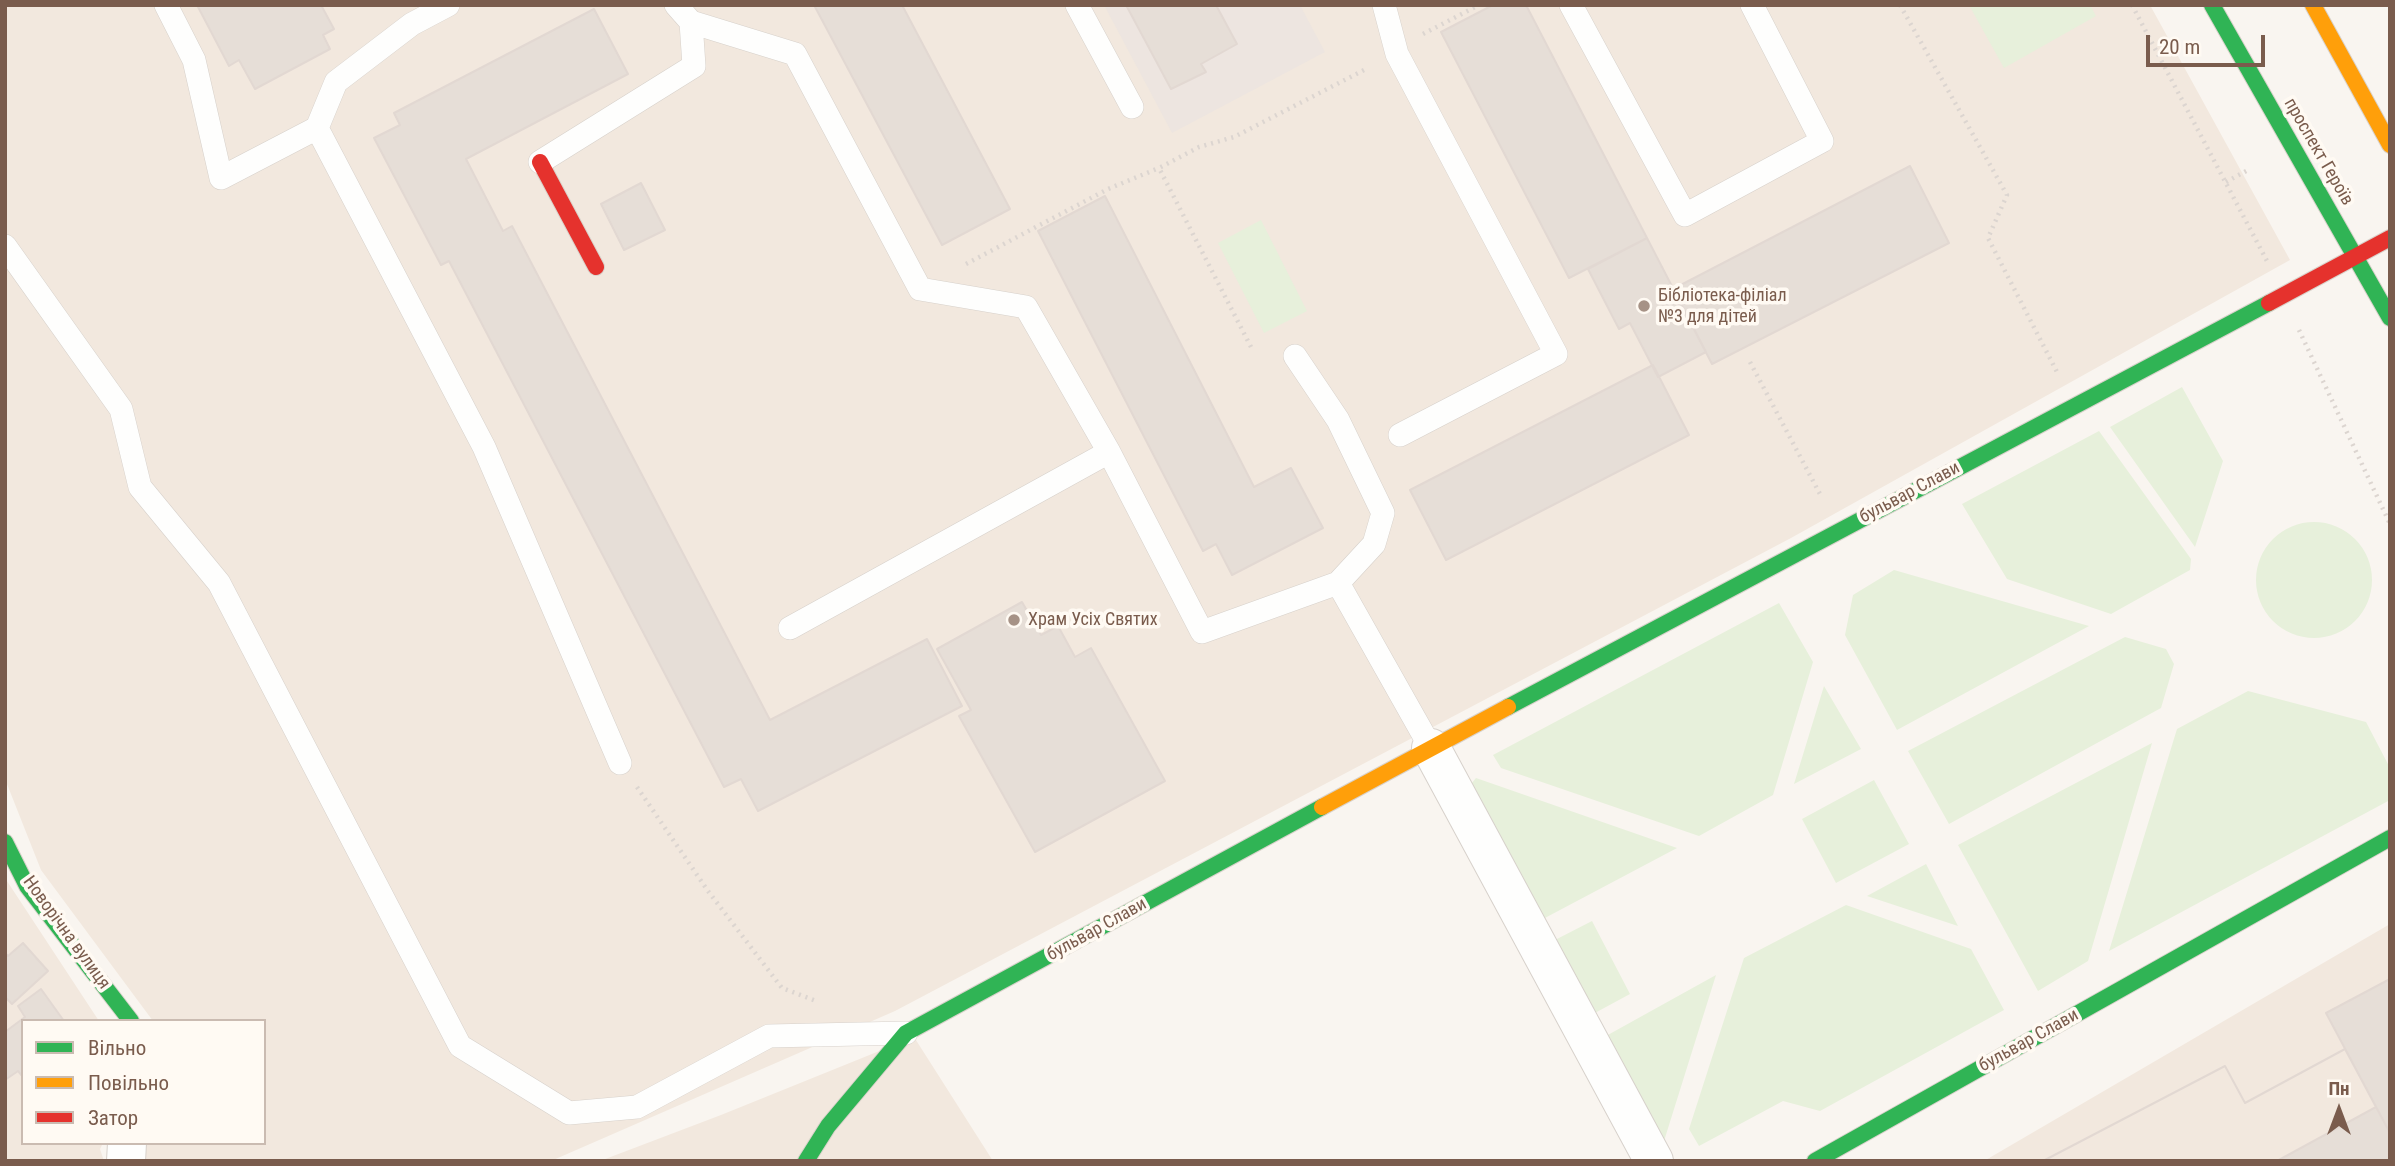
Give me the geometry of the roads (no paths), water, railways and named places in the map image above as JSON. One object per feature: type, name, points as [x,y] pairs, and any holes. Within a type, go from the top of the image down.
[{"type":"street","name":"проспект Героїв","points":[[2212,5],[2390,318]]},
{"type":"street","points":[[2313,5],[2390,145]]},
{"type":"street","points":[[540,162],[596,267]]},
{"type":"street","name":"бульвар Слави","points":[[806,1161],[828,1126],[906,1033],[1431,748],[2390,238]]},
{"type":"street","points":[[1431,748],[1654,1161]]},
{"type":"street","name":"бульвар Слави","points":[[1815,1161],[2390,838]]},
{"type":"street","name":"Новорічна вулиця","points":[[5,842],[27,886],[129,1019]]},
{"type":"lane","points":[[166,5],[194,60],[221,178],[317,128],[336,82],[412,24],[448,5]]},
{"type":"lane","points":[[1077,5],[1132,107]]},
{"type":"lane","points":[[1384,5],[1397,54],[1556,354],[1400,435]]},
{"type":"lane","points":[[1571,5],[1685,215],[1822,141],[1752,5]]},
{"type":"lane","points":[[540,162],[694,66],[684,14]]},
{"type":"lane","points":[[684,14],[795,54],[920,289],[1026,307],[1109,452],[1202,632],[1338,583],[1374,544],[1382,513],[1338,420],[1295,356]]},
{"type":"lane","points":[[317,128],[484,447],[620,763]]},
{"type":"lane","points":[[5,246],[121,409],[140,486],[219,583],[460,1046],[569,1113],[637,1107],[769,1036],[906,1033]]},
{"type":"lane","points":[[790,628],[1109,452]]},
{"type":"lane","points":[[1338,583],[1431,748]]},
{"type":"place","name":"Бібліотека-філіал №3 для дітей","points":[[1644,306]]},
{"type":"place","name":"Храм Усіх Святих","points":[[1014,620]]}]
